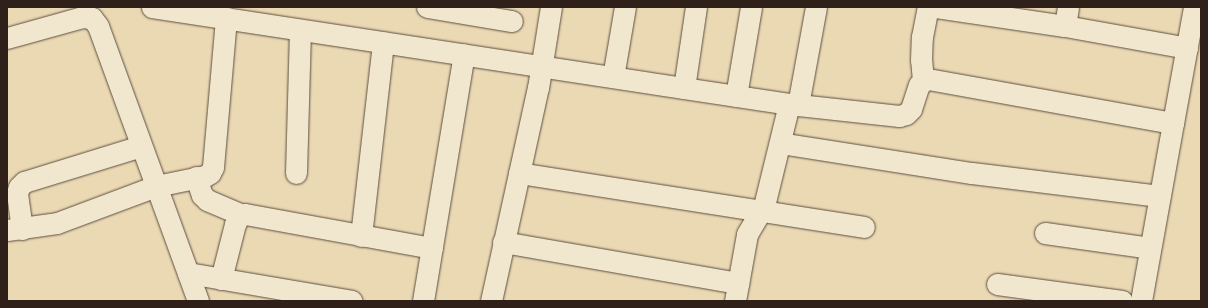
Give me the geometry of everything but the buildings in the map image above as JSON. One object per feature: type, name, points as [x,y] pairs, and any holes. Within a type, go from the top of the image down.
[{"type":"street","points":[[152,7],[736,96],[899,116],[906,114],[911,109],[919,85],[928,79],[1173,123]]},
{"type":"street","points":[[428,7],[512,21]]},
{"type":"street","points":[[491,301],[542,66],[551,7]]},
{"type":"street","points":[[613,77],[625,7]]},
{"type":"street","points":[[684,88],[696,7]]},
{"type":"street","points":[[736,96],[751,7]]},
{"type":"street","points":[[503,242],[736,292],[747,234],[767,195],[780,143],[794,104],[816,7]]},
{"type":"street","points":[[923,81],[921,60],[922,37],[928,7]]},
{"type":"street","points":[[936,7],[1066,17],[1187,48]]},
{"type":"street","points":[[1141,301],[1194,7]]},
{"type":"street","points":[[7,38],[82,17],[93,12],[198,301]]},
{"type":"street","points":[[141,146],[24,182],[19,187],[17,193],[15,229],[57,223],[156,186],[210,173],[213,167],[226,18]]},
{"type":"street","points":[[296,173],[300,30]]},
{"type":"street","points":[[361,236],[383,42]]},
{"type":"street","points":[[423,301],[464,54]]},
{"type":"street","points":[[780,143],[972,173],[1160,196]]},
{"type":"street","points":[[519,173],[864,227]]},
{"type":"street","points":[[196,177],[202,195],[207,200],[242,215],[254,215],[432,248]]},
{"type":"street","points":[[221,279],[234,224],[238,216],[242,215]]},
{"type":"street","points":[[1045,233],[1150,248]]},
{"type":"street","points":[[188,273],[352,301]]},
{"type":"street","points":[[997,284],[1122,301]]}]
